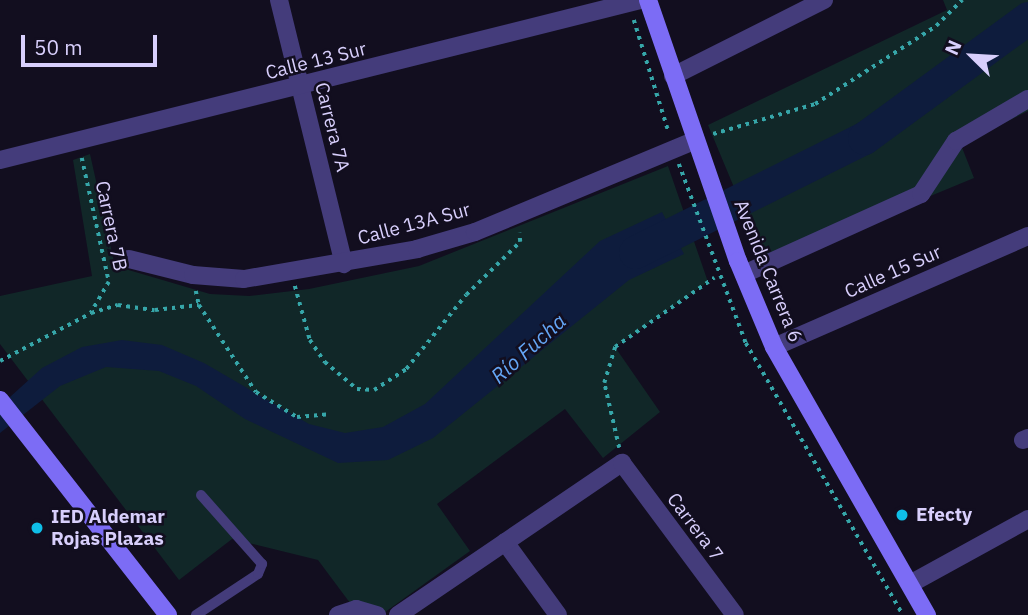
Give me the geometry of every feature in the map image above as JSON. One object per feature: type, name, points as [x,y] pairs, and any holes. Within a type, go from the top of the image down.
[{"type":"main road","name":"Avenida Carrera 6","points":[[648,0],[673,76],[701,138],[726,227],[774,347],[927,615]]},
{"type":"main road","points":[[0,400],[168,615]]},
{"type":"street","name":"Carrera 7A","points":[[279,0],[344,264]]},
{"type":"street","points":[[673,76],[824,0]]},
{"type":"street","name":"Calle 13 Sur","points":[[0,160],[635,2]]},
{"type":"street","points":[[744,274],[921,194],[956,141],[1028,99]]},
{"type":"street","name":"Calle 13A Sur","points":[[129,259],[193,275],[244,279],[293,274],[417,249],[518,214],[701,138]]},
{"type":"street","name":"Calle 15 Sur","points":[[774,347],[1028,236]]},
{"type":"street","points":[[398,615],[622,463]]},
{"type":"street","name":"Carrera 7","points":[[622,463],[735,615]]},
{"type":"street","points":[[909,584],[1028,519]]},
{"type":"street","points":[[505,542],[558,615]]},
{"type":"street","points":[[338,615],[356,609],[377,615]]},
{"type":"lane","points":[[196,615],[258,574],[262,564],[201,495]]},
{"type":"path","points":[[701,138],[815,104],[936,26],[962,0]]},
{"type":"path","points":[[635,2],[674,148],[704,237],[746,343],[903,615]]},
{"type":"path","name":"Carrera 7B","points":[[79,141],[109,282],[91,313]]},
{"type":"path","points":[[293,274],[310,340],[338,377],[357,389],[374,390],[406,369],[466,295],[520,242],[518,214]]},
{"type":"path","points":[[193,275],[199,305],[256,391],[298,417],[329,414]]},
{"type":"path","points":[[622,463],[604,383],[615,347],[714,278]]},
{"type":"path","points":[[0,361],[91,313],[118,305],[155,310],[199,305]]},
{"type":"green space","points":[[943,0],[1028,0],[1028,111],[961,145],[974,178],[766,264],[708,125],[947,10]]},
{"type":"green space","points":[[90,154],[115,266],[210,294],[249,296],[309,289],[419,266],[668,166],[708,282],[615,347],[660,412],[603,458],[565,409],[437,504],[470,551],[381,615],[359,615],[318,560],[232,539],[179,580],[0,344],[0,296],[92,276],[73,160]]},
{"type":"water","points":[[662,212],[684,254],[629,280],[433,438],[388,460],[338,463],[245,419],[196,386],[159,371],[106,367],[60,386],[0,433],[0,406],[42,368],[82,347],[122,340],[162,345],[204,363],[309,424],[345,433],[383,427],[425,404],[600,241]]},
{"type":"waterway","name":"Río Fucha","points":[[635,252],[864,138],[1028,18]]},
{"type":"place","name":"Efecty","points":[[902,515]]},
{"type":"place","name":"IED Aldemar Rojas Plazas","points":[[37,528]]}]
